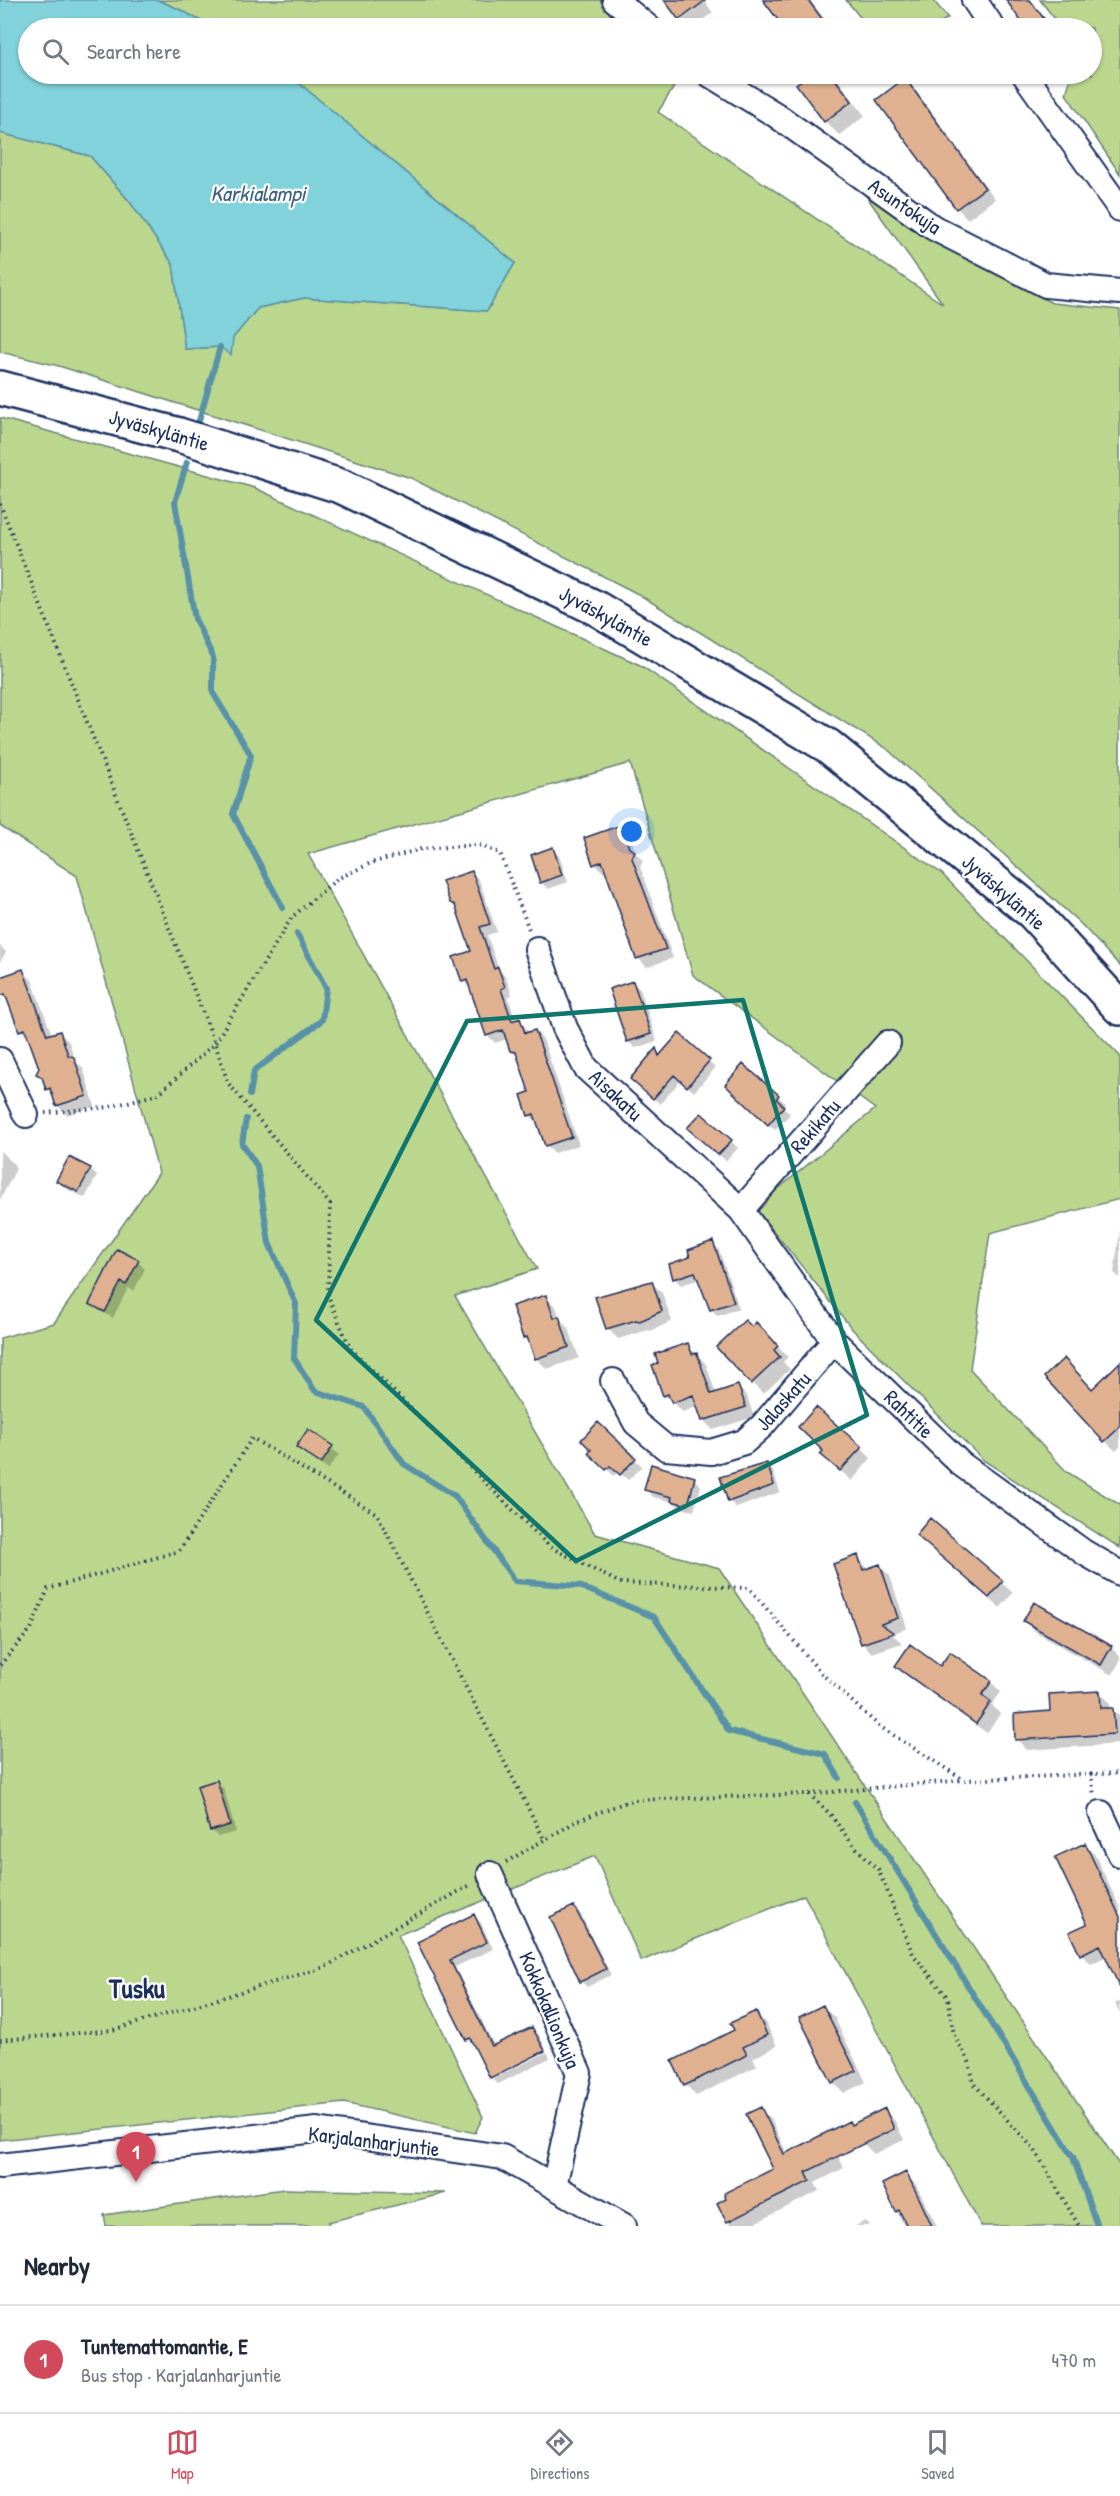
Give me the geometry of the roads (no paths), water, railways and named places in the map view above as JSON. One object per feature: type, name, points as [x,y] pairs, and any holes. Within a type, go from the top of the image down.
[{"type":"highway","name":"Jyväskyläntie","points":[[0,388],[179,435],[343,487],[596,608],[828,746],[1033,913],[1120,1008]]},
{"type":"street","points":[[615,0],[637,18]]},
{"type":"street","points":[[974,0],[986,18]]},
{"type":"street","name":"Asuntokuja","points":[[725,84],[776,115],[934,228],[1046,285],[1120,292]]},
{"type":"street","points":[[1030,84],[1120,209]]},
{"type":"street","name":"Aisakatu","points":[[537,949],[565,1028],[586,1068],[741,1210]]},
{"type":"street","name":"Rekikatu","points":[[741,1210],[888,1043]]},
{"type":"street","points":[[0,1060],[26,1115]]},
{"type":"street","name":"Rahtitie","points":[[741,1210],[834,1341],[961,1464],[1085,1553],[1120,1573]]},
{"type":"street","name":"Jalaskatu","points":[[613,1381],[636,1423],[666,1448],[711,1452],[744,1442],[762,1426],[834,1341]]},
{"type":"street","points":[[1101,1813],[1120,1854]]},
{"type":"street","name":"Kokkokallionkuja","points":[[490,1874],[579,2073],[554,2186]]},
{"type":"street","name":"Karjalanharjuntie","points":[[0,2166],[317,2130],[502,2157],[624,2226]]},
{"type":"water","name":"Karkialampi","points":[[0,0],[158,0],[195,18],[18,18],[18,84],[300,84],[515,263],[487,311],[304,298],[258,308],[233,338],[231,355],[220,347],[185,349],[173,264],[130,202],[90,156],[0,133]]},
{"type":"waterway","points":[[198,424],[220,347]]},
{"type":"waterway","points":[[187,462],[175,502],[195,619],[213,657],[213,693],[251,755],[233,814],[283,908]]},
{"type":"waterway","points":[[250,1095],[254,1071],[322,1020],[326,988],[297,934]]},
{"type":"waterway","points":[[246,1119],[242,1144],[257,1166],[269,1243],[296,1304],[294,1358],[315,1391],[364,1407],[404,1464],[455,1496],[515,1581],[579,1586],[654,1617],[729,1731],[825,1754],[839,1778]]},
{"type":"waterway","points":[[855,1802],[1073,2157],[1097,2226]]},
{"type":"place","name":"Tuntemattomantie, E","points":[[136,2182]]},
{"type":"district","name":"Tusku","points":[[137,1988]]}]
